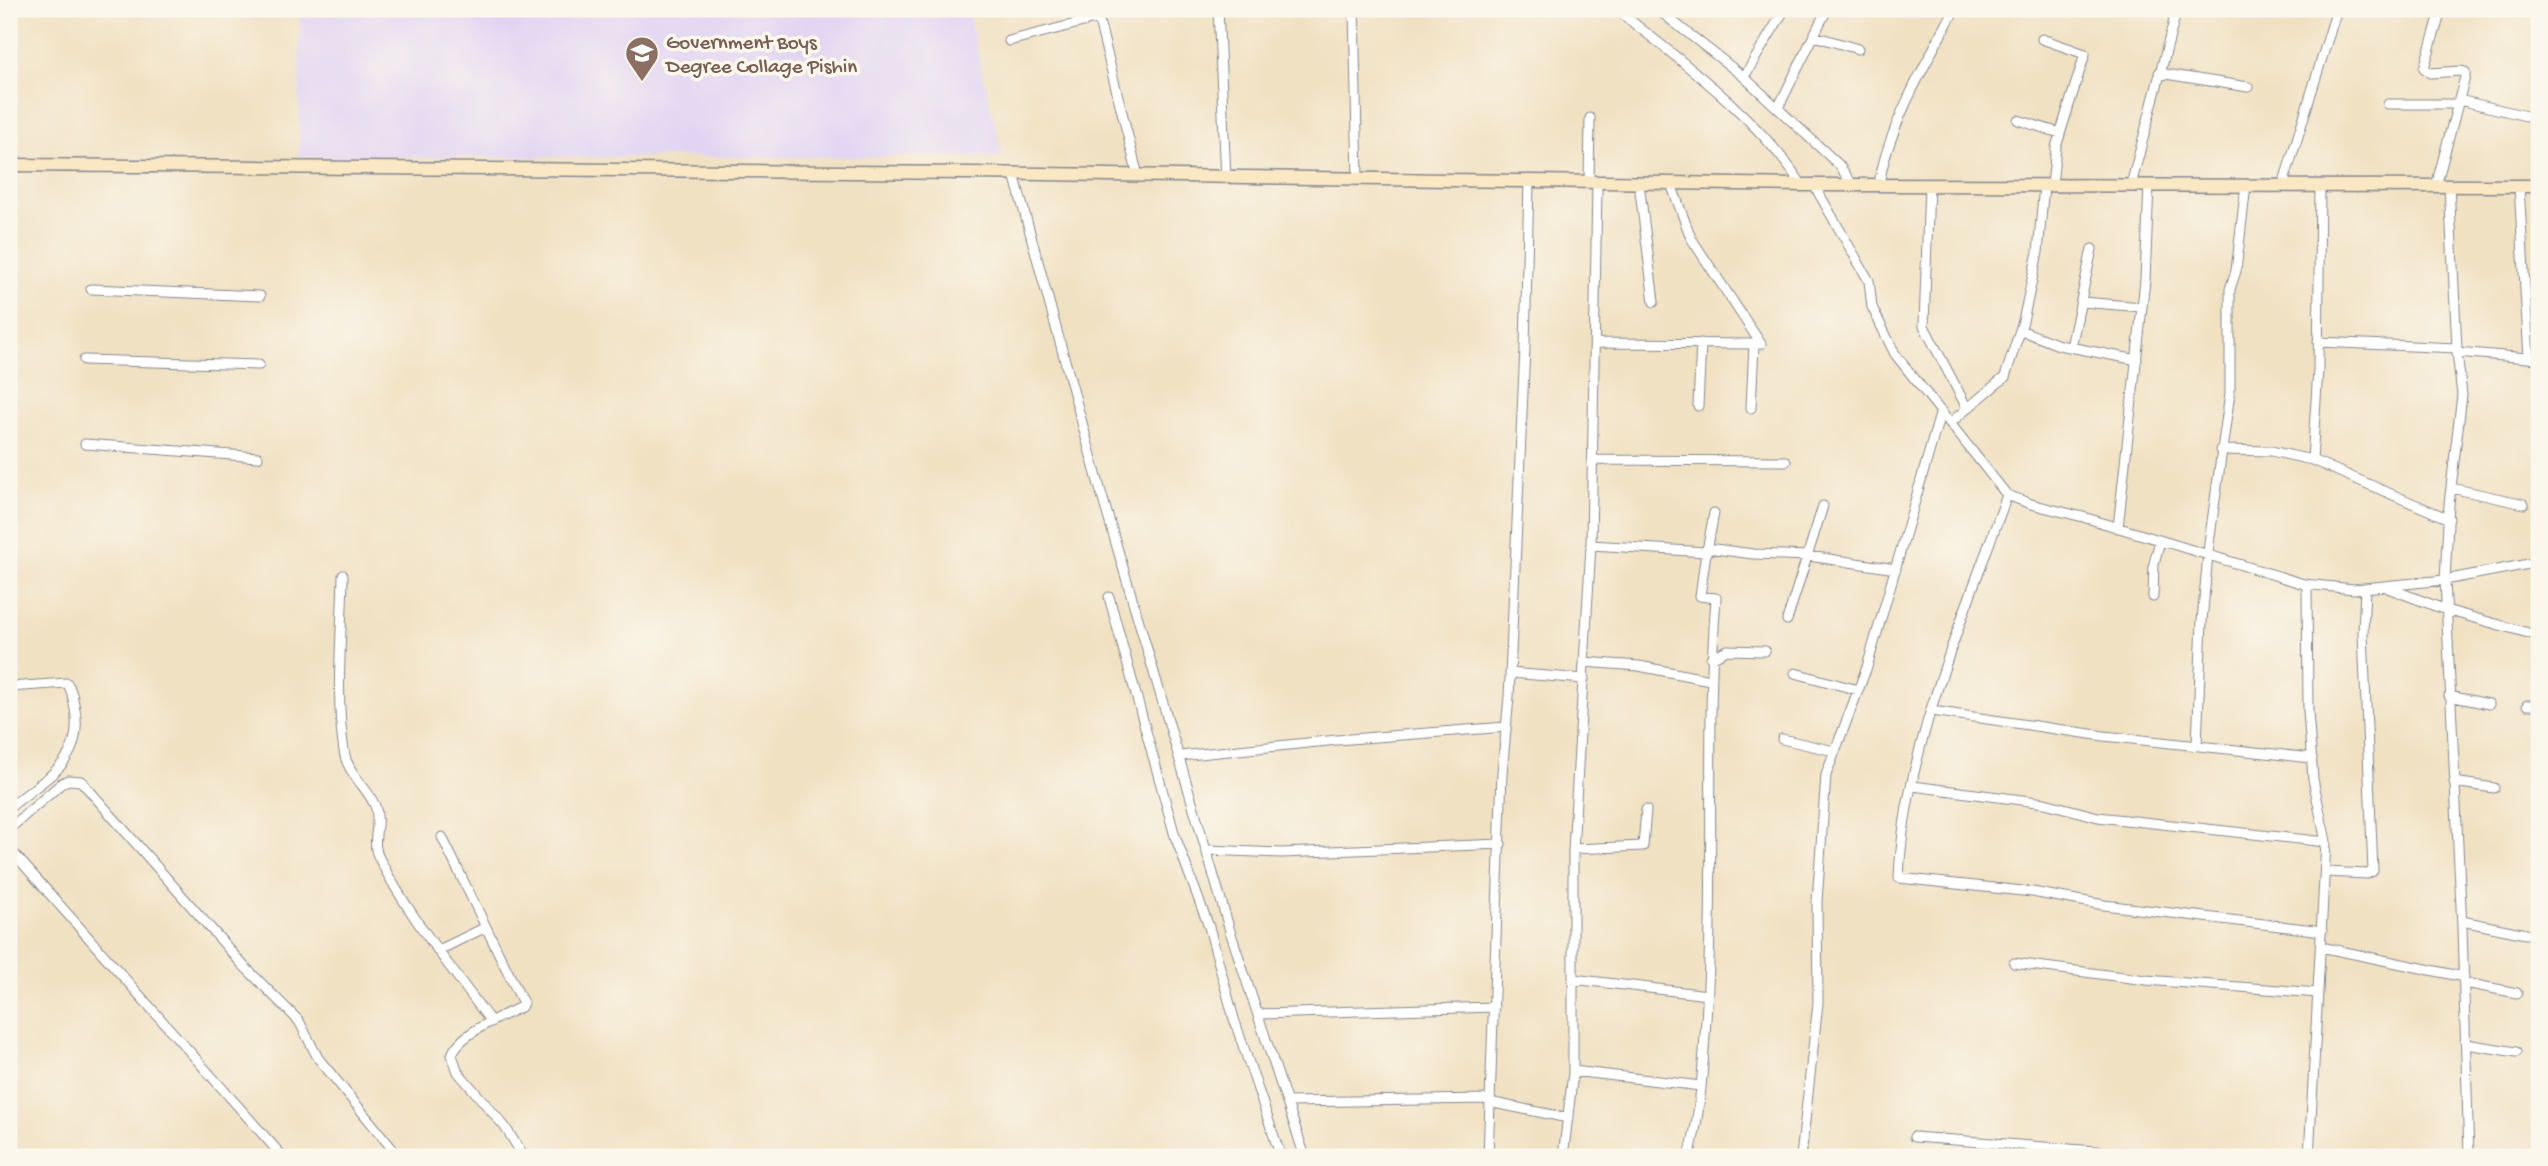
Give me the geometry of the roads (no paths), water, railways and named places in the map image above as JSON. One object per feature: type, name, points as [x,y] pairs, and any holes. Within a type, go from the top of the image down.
[{"type":"main road","points":[[11,166],[1014,174],[1671,184],[2539,186]]},
{"type":"street","points":[[1218,9],[1226,177]]},
{"type":"street","points":[[1354,9],[1358,179]]},
{"type":"street","points":[[1616,9],[1692,70],[1779,151],[1808,185],[1869,281],[1872,307],[1890,345],[2007,495],[2307,584],[2384,587],[2445,580],[2539,562]]},
{"type":"street","points":[[1657,9],[1744,77],[1839,165],[1852,184]]},
{"type":"street","points":[[1744,77],[1785,9]]},
{"type":"street","points":[[1778,108],[1827,9]]},
{"type":"street","points":[[1879,185],[1882,162],[1925,65],[1955,9]]},
{"type":"street","points":[[2131,185],[2177,9]]},
{"type":"street","points":[[2283,185],[2337,9]]},
{"type":"street","points":[[2441,10],[2424,68],[2430,73],[2465,72],[2442,186],[2462,395],[2451,488],[2445,580],[2462,921],[2469,1157]]},
{"type":"street","points":[[1009,41],[1098,14],[1138,176]]},
{"type":"street","points":[[1814,36],[1858,49]]},
{"type":"street","points":[[1952,422],[2005,377],[2020,330],[2038,252],[2048,185],[2060,132],[2085,54],[2042,39]]},
{"type":"street","points":[[2159,73],[2248,87]]},
{"type":"street","points":[[2388,104],[2459,102],[2539,119]]},
{"type":"street","points":[[1563,1157],[1573,1071],[1574,849],[1591,545],[1595,343],[1590,118]]},
{"type":"street","points":[[2018,120],[2060,132]]},
{"type":"street","points":[[9,147],[11,166]]},
{"type":"street","points":[[1014,174],[1102,496],[1230,931],[1305,1157]]},
{"type":"street","points":[[1488,1157],[1525,348],[1529,181]]},
{"type":"street","points":[[1639,183],[1654,302]]},
{"type":"street","points":[[1595,343],[1760,344],[1691,239],[1671,184]]},
{"type":"street","points":[[1929,185],[1924,326],[1966,410]]},
{"type":"street","points":[[2118,528],[2142,307],[2149,185]]},
{"type":"street","points":[[2197,745],[2202,621],[2208,556],[2220,450],[2230,393],[2230,289],[2236,271],[2246,185]]},
{"type":"street","points":[[2312,460],[2318,341],[2320,185]]},
{"type":"street","points":[[2318,341],[2534,358],[2519,186]]},
{"type":"street","points":[[2071,347],[2092,249]]},
{"type":"street","points":[[91,289],[260,296]]},
{"type":"street","points":[[2082,302],[2142,307]]},
{"type":"street","points":[[2020,330],[2071,347],[2137,360]]},
{"type":"street","points":[[1698,406],[1701,343]]},
{"type":"street","points":[[1751,408],[1754,344]]},
{"type":"street","points":[[84,360],[259,365]]},
{"type":"street","points":[[1801,1157],[1818,1003],[1816,958],[1822,809],[1826,775],[1858,690],[1941,411]]},
{"type":"street","points":[[85,444],[258,457]]},
{"type":"street","points":[[2220,450],[2271,451],[2312,460],[2449,519]]},
{"type":"street","points":[[1593,460],[1786,461]]},
{"type":"street","points":[[2451,488],[2524,504]]},
{"type":"street","points":[[2007,495],[1932,711],[1900,843],[1899,878],[2032,892],[2104,905],[2322,931]]},
{"type":"street","points":[[1787,620],[1823,506]]},
{"type":"street","points":[[1689,1157],[1697,1125],[1708,995],[1712,854],[1710,680],[1716,597],[1700,596],[1714,513]]},
{"type":"street","points":[[2153,597],[2154,563],[2160,541]]},
{"type":"street","points":[[1591,545],[1809,555],[1896,569]]},
{"type":"street","points":[[344,575],[343,649],[338,686],[348,767],[374,803],[378,816],[374,844],[379,858],[439,950],[491,1022]]},
{"type":"street","points":[[2307,584],[2312,758],[2326,842],[2310,1157]]},
{"type":"street","points":[[2384,587],[2446,610],[2539,636]]},
{"type":"street","points":[[2325,872],[2367,874],[2373,871],[2362,633],[2365,588]]},
{"type":"street","points":[[1109,597],[1175,836],[1209,927],[1234,1019],[1281,1157]]},
{"type":"street","points":[[1711,658],[1727,650],[1765,651]]},
{"type":"street","points":[[1584,662],[1639,666],[1710,680]]},
{"type":"street","points":[[1510,673],[1584,679]]},
{"type":"street","points":[[1796,673],[1858,690]]},
{"type":"street","points":[[9,687],[68,683],[73,694],[76,737],[62,766],[9,808]]},
{"type":"street","points":[[2449,696],[2488,704]]},
{"type":"street","points":[[2527,705],[2539,705]]},
{"type":"street","points":[[1932,711],[1999,722],[2312,758]]},
{"type":"street","points":[[1180,756],[1506,727]]},
{"type":"street","points":[[1782,739],[1834,751]]},
{"type":"street","points":[[9,829],[62,783],[68,780],[81,781],[242,964],[299,1021],[318,1058],[399,1157]]},
{"type":"street","points":[[2454,782],[2494,788]]},
{"type":"street","points":[[1913,786],[2045,803],[2098,817],[2326,842]]},
{"type":"street","points":[[1574,849],[1643,846],[1646,810]]},
{"type":"street","points":[[442,837],[523,1003],[521,1007],[491,1022],[458,1044],[452,1055],[458,1072],[505,1127],[524,1157]]},
{"type":"street","points":[[1207,850],[1282,853],[1501,844]]},
{"type":"street","points":[[9,848],[283,1157]]},
{"type":"street","points":[[2462,921],[2526,934]]},
{"type":"street","points":[[439,950],[486,927]]},
{"type":"street","points":[[2321,947],[2517,993]]},
{"type":"street","points":[[2014,963],[2146,980],[2318,993]]},
{"type":"street","points":[[1573,979],[1708,995]]},
{"type":"street","points":[[1259,1014],[1494,1007]]},
{"type":"street","points":[[2466,1044],[2516,1052]]},
{"type":"street","points":[[1573,1071],[1700,1086]]},
{"type":"street","points":[[1287,1102],[1489,1101],[1568,1118]]},
{"type":"street","points":[[1914,1137],[2174,1157]]},
{"type":"street","points":[[9,1143],[21,1157]]},
{"type":"place","name":"Government Boys Degree Collage Pishin","points":[[642,83]]}]
